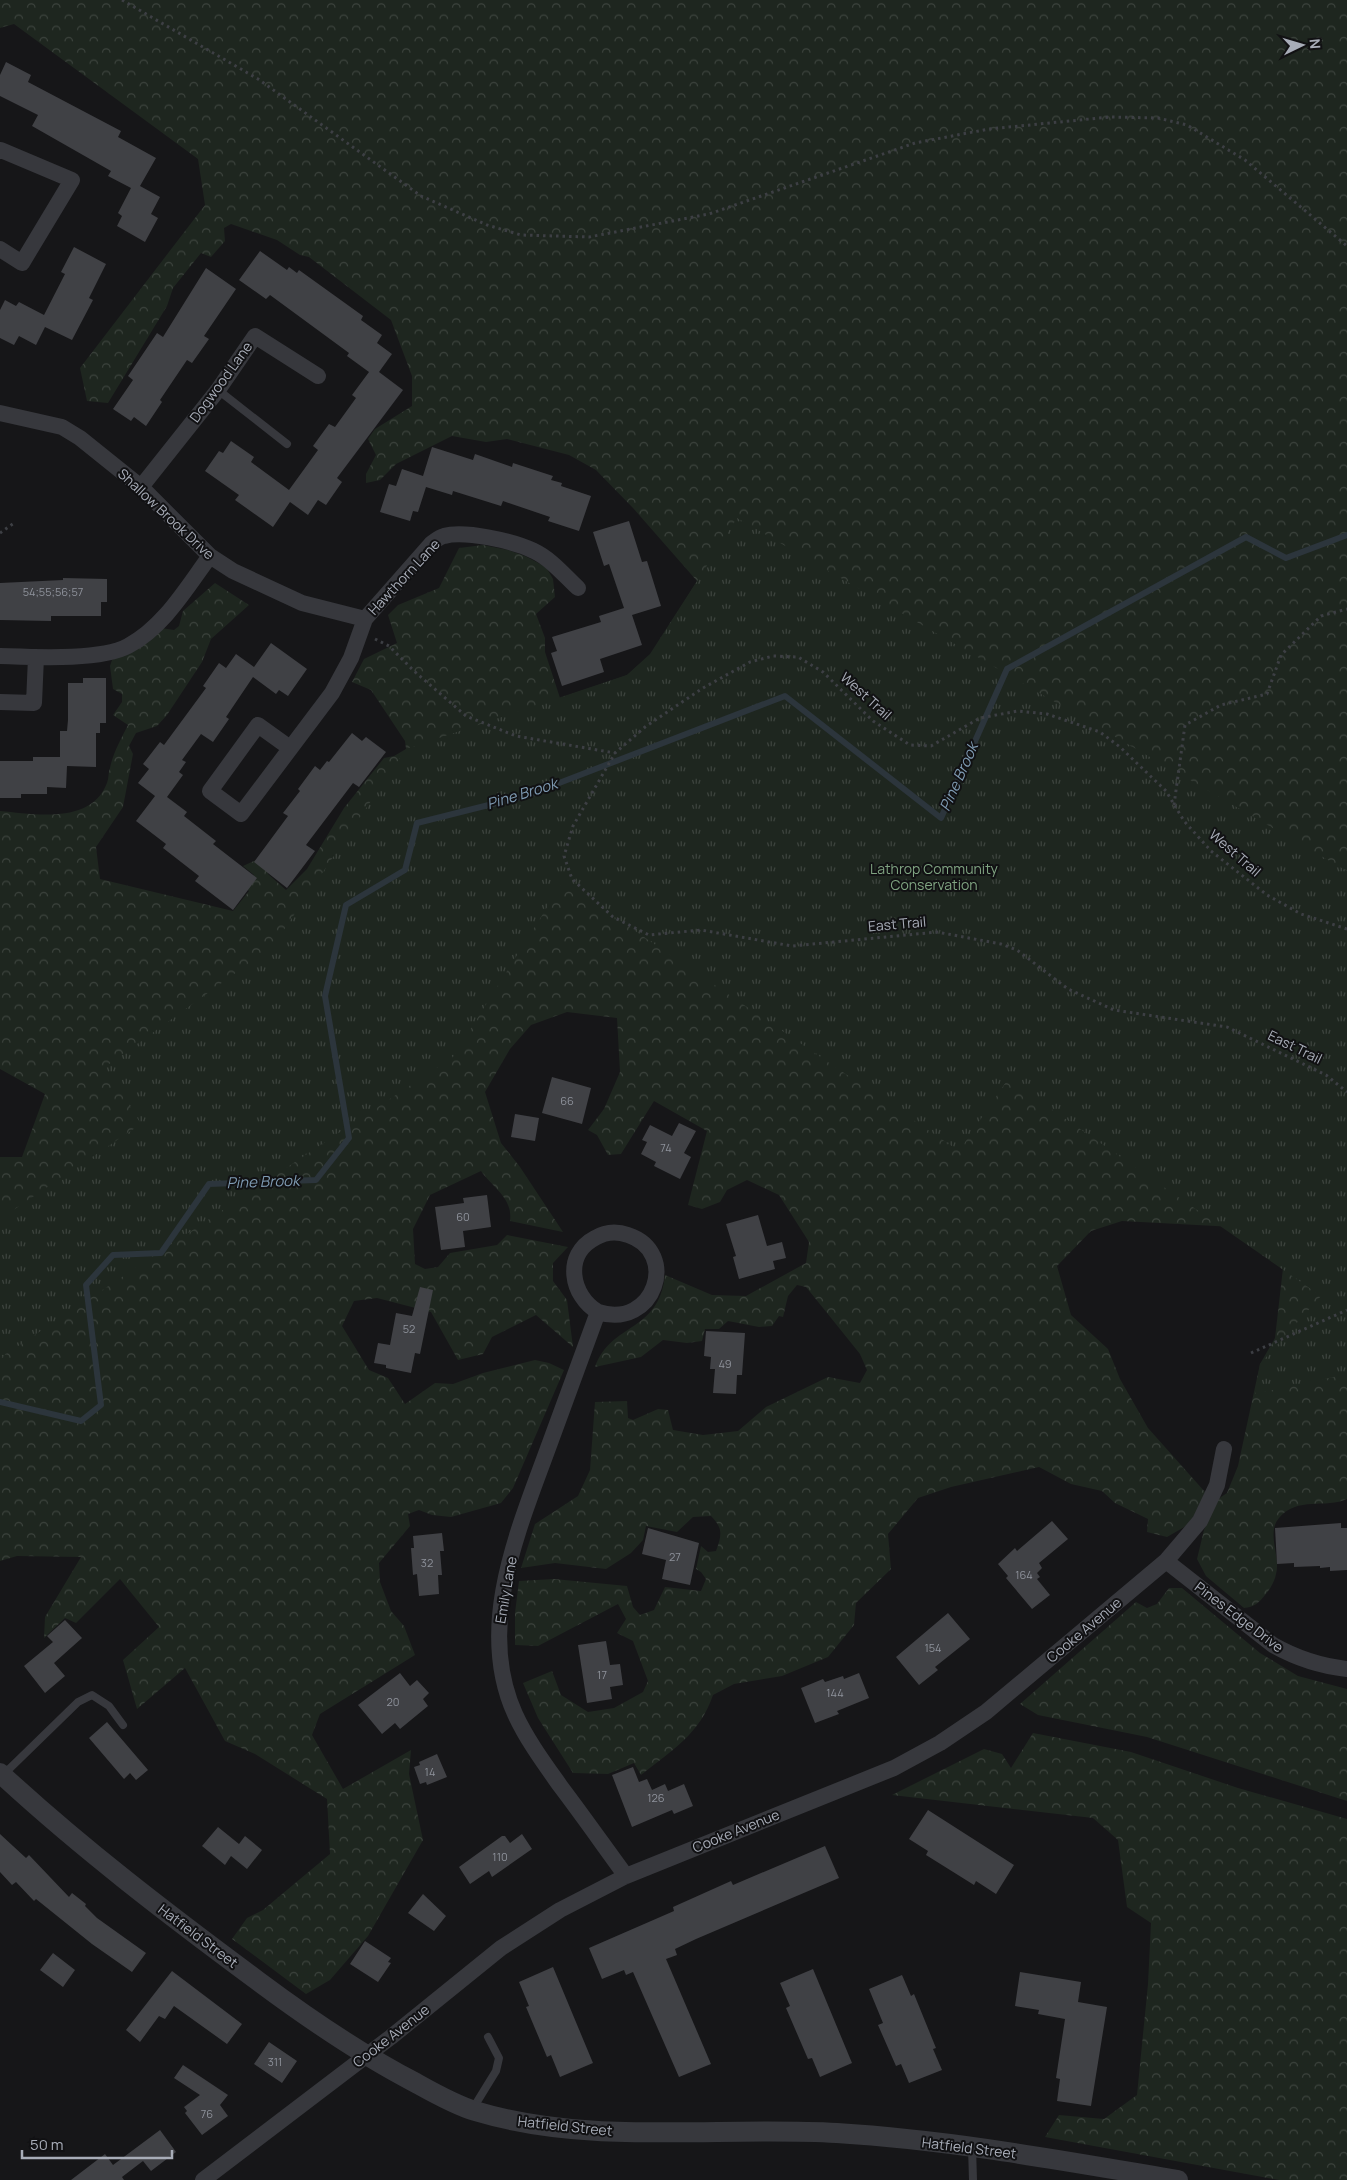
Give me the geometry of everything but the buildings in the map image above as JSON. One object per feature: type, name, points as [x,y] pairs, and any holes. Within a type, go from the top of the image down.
[{"type":"street","points":[[0,151],[72,180],[22,263],[0,249]]},
{"type":"street","name":"Dogwood Lane","points":[[140,487],[218,390],[255,336],[318,376]]},
{"type":"street","name":"Shallow Brook Drive","points":[[0,412],[62,427],[94,448],[140,487],[210,556],[259,584],[302,603],[365,620]]},
{"type":"street","name":"Hawthorn Lane","points":[[365,620],[431,544],[442,536],[467,535],[517,544],[534,551],[550,562],[578,588]]},
{"type":"street","points":[[0,656],[36,657],[90,654],[127,647],[140,639],[164,616],[210,556]]},
{"type":"street","points":[[290,748],[258,725],[210,791],[241,814],[332,693],[352,658],[365,620]]},
{"type":"street","points":[[0,702],[34,703],[36,657]]},
{"type":"street","points":[[612,1232],[631,1236],[639,1240],[651,1254],[656,1273],[653,1291],[642,1306],[625,1315],[607,1315],[598,1312],[583,1301],[575,1285],[574,1267],[576,1258],[587,1243],[603,1234],[612,1232]]},
{"type":"street","name":"Emily Lane","points":[[598,1312],[529,1500],[509,1564],[502,1594],[499,1628],[500,1661],[514,1712],[529,1741],[626,1876]]},
{"type":"street","name":"Cooke Avenue","points":[[203,2180],[365,2056],[501,1948],[560,1910],[626,1876],[894,1768],[940,1743],[986,1712],[1166,1561],[1200,1521],[1216,1485],[1224,1449]]},
{"type":"street","name":"Pines Edge Drive","points":[[1166,1561],[1272,1645],[1289,1655],[1347,1669]]},
{"type":"street","name":"Hatfield Street","points":[[1,1774],[113,1872],[309,2019],[365,2056],[472,2110],[525,2124],[612,2132],[749,2131],[838,2133],[972,2146],[1178,2180]]},
{"type":"lane","points":[[218,390],[287,444]]},
{"type":"lane","points":[[1,1774],[78,1702],[92,1695],[109,1706],[123,1725]]},
{"type":"lane","points":[[472,2110],[496,2071],[498,2064],[499,2058],[488,2037]]},
{"type":"lane","points":[[972,2146],[973,2180]]},
{"type":"path","points":[[122,0],[258,79],[421,196],[487,225],[521,235],[589,237],[709,214],[915,143],[989,129],[1110,117],[1158,118],[1186,125],[1245,160],[1347,246]]},
{"type":"path","points":[[0,533],[14,523]]},
{"type":"path","points":[[1174,805],[1185,725],[1221,705],[1267,694],[1281,655],[1321,616],[1347,609]]},
{"type":"path","points":[[374,639],[389,646],[414,671],[466,716],[516,736],[614,753]]},
{"type":"path","name":"West Trail","points":[[614,753],[644,727],[703,688],[750,662],[773,656],[798,657],[823,672],[873,722],[910,745],[931,746],[980,718],[1018,711],[1047,714],[1100,732],[1120,747],[1166,791],[1184,821],[1211,851],[1267,895],[1301,914],[1347,929]]},
{"type":"path","name":"East Trail","points":[[614,753],[573,826],[564,856],[572,879],[613,917],[649,935],[701,930],[792,946],[938,932],[1001,944],[1017,950],[1068,989],[1114,1010],[1228,1027],[1326,1074],[1347,1092]]},
{"type":"path","points":[[1251,1353],[1347,1310]]},
{"type":"green space","points":[[0,0],[1347,0],[1347,1499],[1339,1502],[1294,1507],[1286,1511],[1279,1518],[1275,1524],[1274,1531],[1277,1560],[1275,1577],[1263,1598],[1253,1606],[1244,1608],[1206,1576],[1197,1559],[1204,1530],[1218,1499],[1227,1493],[1238,1466],[1260,1364],[1275,1338],[1283,1268],[1234,1227],[1122,1221],[1091,1231],[1057,1266],[1071,1315],[1108,1349],[1120,1379],[1148,1428],[1205,1492],[1193,1522],[1167,1537],[1147,1532],[1148,1519],[1115,1503],[1102,1491],[1071,1484],[1039,1467],[951,1487],[918,1498],[888,1534],[891,1569],[856,1603],[854,1625],[828,1657],[782,1676],[734,1684],[713,1695],[701,1720],[693,1731],[641,1775],[634,1763],[608,1774],[573,1773],[538,1718],[523,1683],[552,1671],[561,1695],[588,1712],[614,1708],[643,1692],[648,1681],[633,1641],[617,1633],[626,1619],[618,1604],[538,1646],[515,1645],[515,1613],[519,1581],[554,1579],[627,1586],[633,1607],[640,1615],[654,1610],[665,1587],[701,1591],[706,1579],[696,1569],[701,1546],[708,1552],[716,1551],[720,1536],[718,1524],[711,1516],[693,1517],[677,1532],[646,1526],[643,1540],[631,1553],[606,1569],[555,1563],[521,1568],[535,1524],[578,1496],[590,1470],[595,1402],[627,1401],[628,1418],[633,1420],[658,1409],[668,1410],[673,1430],[703,1435],[738,1431],[766,1407],[828,1377],[860,1383],[867,1370],[860,1354],[806,1287],[797,1285],[788,1296],[783,1317],[779,1316],[772,1326],[759,1327],[728,1321],[719,1329],[705,1329],[702,1341],[687,1343],[663,1340],[641,1357],[595,1367],[602,1353],[612,1342],[654,1308],[661,1294],[665,1275],[712,1295],[746,1296],[806,1263],[809,1242],[779,1195],[747,1180],[727,1190],[720,1202],[702,1209],[688,1205],[707,1131],[654,1101],[621,1154],[608,1155],[597,1135],[588,1130],[604,1109],[620,1072],[617,1018],[567,1012],[531,1025],[510,1049],[485,1092],[501,1143],[520,1167],[563,1232],[510,1221],[510,1213],[505,1200],[481,1171],[430,1195],[413,1229],[415,1264],[425,1269],[438,1267],[450,1253],[497,1245],[507,1235],[568,1247],[553,1263],[553,1281],[567,1300],[573,1347],[536,1315],[492,1337],[483,1354],[458,1360],[431,1312],[377,1298],[354,1301],[342,1326],[369,1370],[388,1378],[405,1404],[435,1383],[453,1384],[483,1373],[535,1360],[549,1363],[564,1370],[513,1488],[501,1503],[451,1517],[432,1515],[419,1510],[408,1514],[410,1526],[379,1563],[380,1582],[391,1611],[404,1626],[415,1655],[320,1714],[312,1735],[343,1789],[411,1750],[409,1774],[423,1840],[368,1936],[330,1980],[306,1994],[232,1939],[247,1918],[263,1910],[330,1854],[327,1799],[255,1754],[225,1741],[185,1668],[137,1709],[123,1660],[159,1627],[120,1579],[76,1623],[65,1618],[44,1638],[45,1617],[81,1557],[17,1556],[0,1561],[0,1157],[22,1157],[45,1094],[0,1069],[0,811],[45,815],[60,814],[88,806],[99,796],[107,783],[113,757],[128,725],[113,715],[122,702],[122,694],[113,689],[110,666],[112,660],[139,647],[161,628],[174,630],[179,626],[183,611],[215,583],[249,605],[211,639],[202,662],[167,715],[157,726],[136,733],[129,746],[133,754],[123,807],[96,847],[100,879],[233,911],[249,891],[245,888],[254,875],[243,866],[256,860],[267,868],[268,874],[286,890],[307,869],[344,808],[384,758],[394,756],[406,749],[405,741],[371,690],[352,682],[364,659],[397,643],[388,615],[398,605],[439,588],[459,548],[483,545],[508,550],[546,567],[553,579],[555,597],[536,614],[545,638],[545,652],[560,698],[627,675],[650,654],[697,581],[633,508],[596,470],[569,455],[507,439],[486,442],[452,436],[396,464],[380,480],[366,483],[366,474],[376,455],[368,439],[375,429],[412,406],[412,376],[391,320],[309,257],[300,255],[277,240],[231,224],[224,228],[225,241],[211,257],[201,253],[173,288],[167,306],[108,403],[87,401],[80,368],[205,205],[198,159],[14,24],[0,28]]},
{"type":"green space","name":"Lathrop Community Conservation","points":[[737,518],[1347,871],[1347,1374],[1255,1394],[1260,1364],[1321,1296],[1008,1079],[959,1151],[563,882],[453,1057],[0,1358],[0,1219],[141,1124],[105,1067],[273,946],[406,749],[627,675],[651,654]]},
{"type":"green space","points":[[1169,1588],[1182,1588],[1260,1653],[1298,1676],[1347,1689],[1347,1801],[1147,1737],[1038,1715],[1020,1704],[1136,1602],[1147,1608],[1157,1604]]},
{"type":"green space","points":[[1033,1733],[1131,1752],[1238,1788],[1347,1819],[1347,2180],[1279,2180],[1045,2137],[1059,2115],[1104,2119],[1137,2095],[1148,1984],[1151,1923],[1127,1907],[1118,1840],[1093,1818],[892,1795],[984,1749],[1002,1754],[1011,1768]]},
{"type":"waterway","name":"Pine Brook","points":[[0,1402],[81,1421],[101,1405],[86,1285],[113,1255],[161,1253],[209,1184],[316,1180],[349,1138],[325,996],[346,905],[405,870],[417,823],[528,795],[785,696],[941,818],[1007,669],[1246,537],[1286,558],[1347,535]]}]
